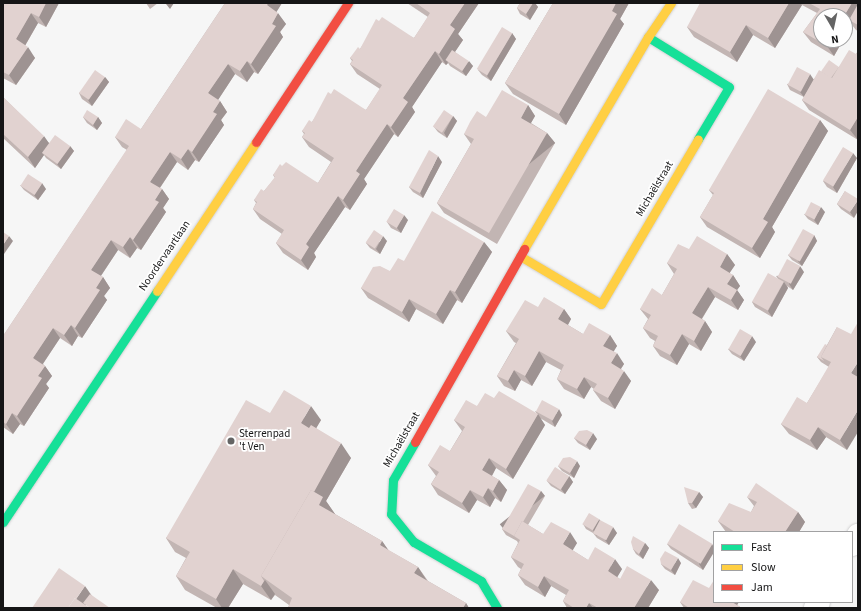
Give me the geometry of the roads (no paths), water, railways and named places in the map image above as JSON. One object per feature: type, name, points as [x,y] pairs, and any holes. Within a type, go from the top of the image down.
[{"type":"street","name":"Noordervaartlaan","points":[[3,522],[348,3]]},
{"type":"street","name":"Michaëlstraat","points":[[497,608],[481,581],[414,542],[391,514],[393,480],[520,256],[648,37],[671,3]]},
{"type":"street","name":"Michaëlstraat","points":[[520,256],[601,304],[729,87],[648,37]]},
{"type":"street","points":[[853,543],[858,534]]},
{"type":"place","name":"Sterrenpad 't Ven","points":[[231,441]]}]
